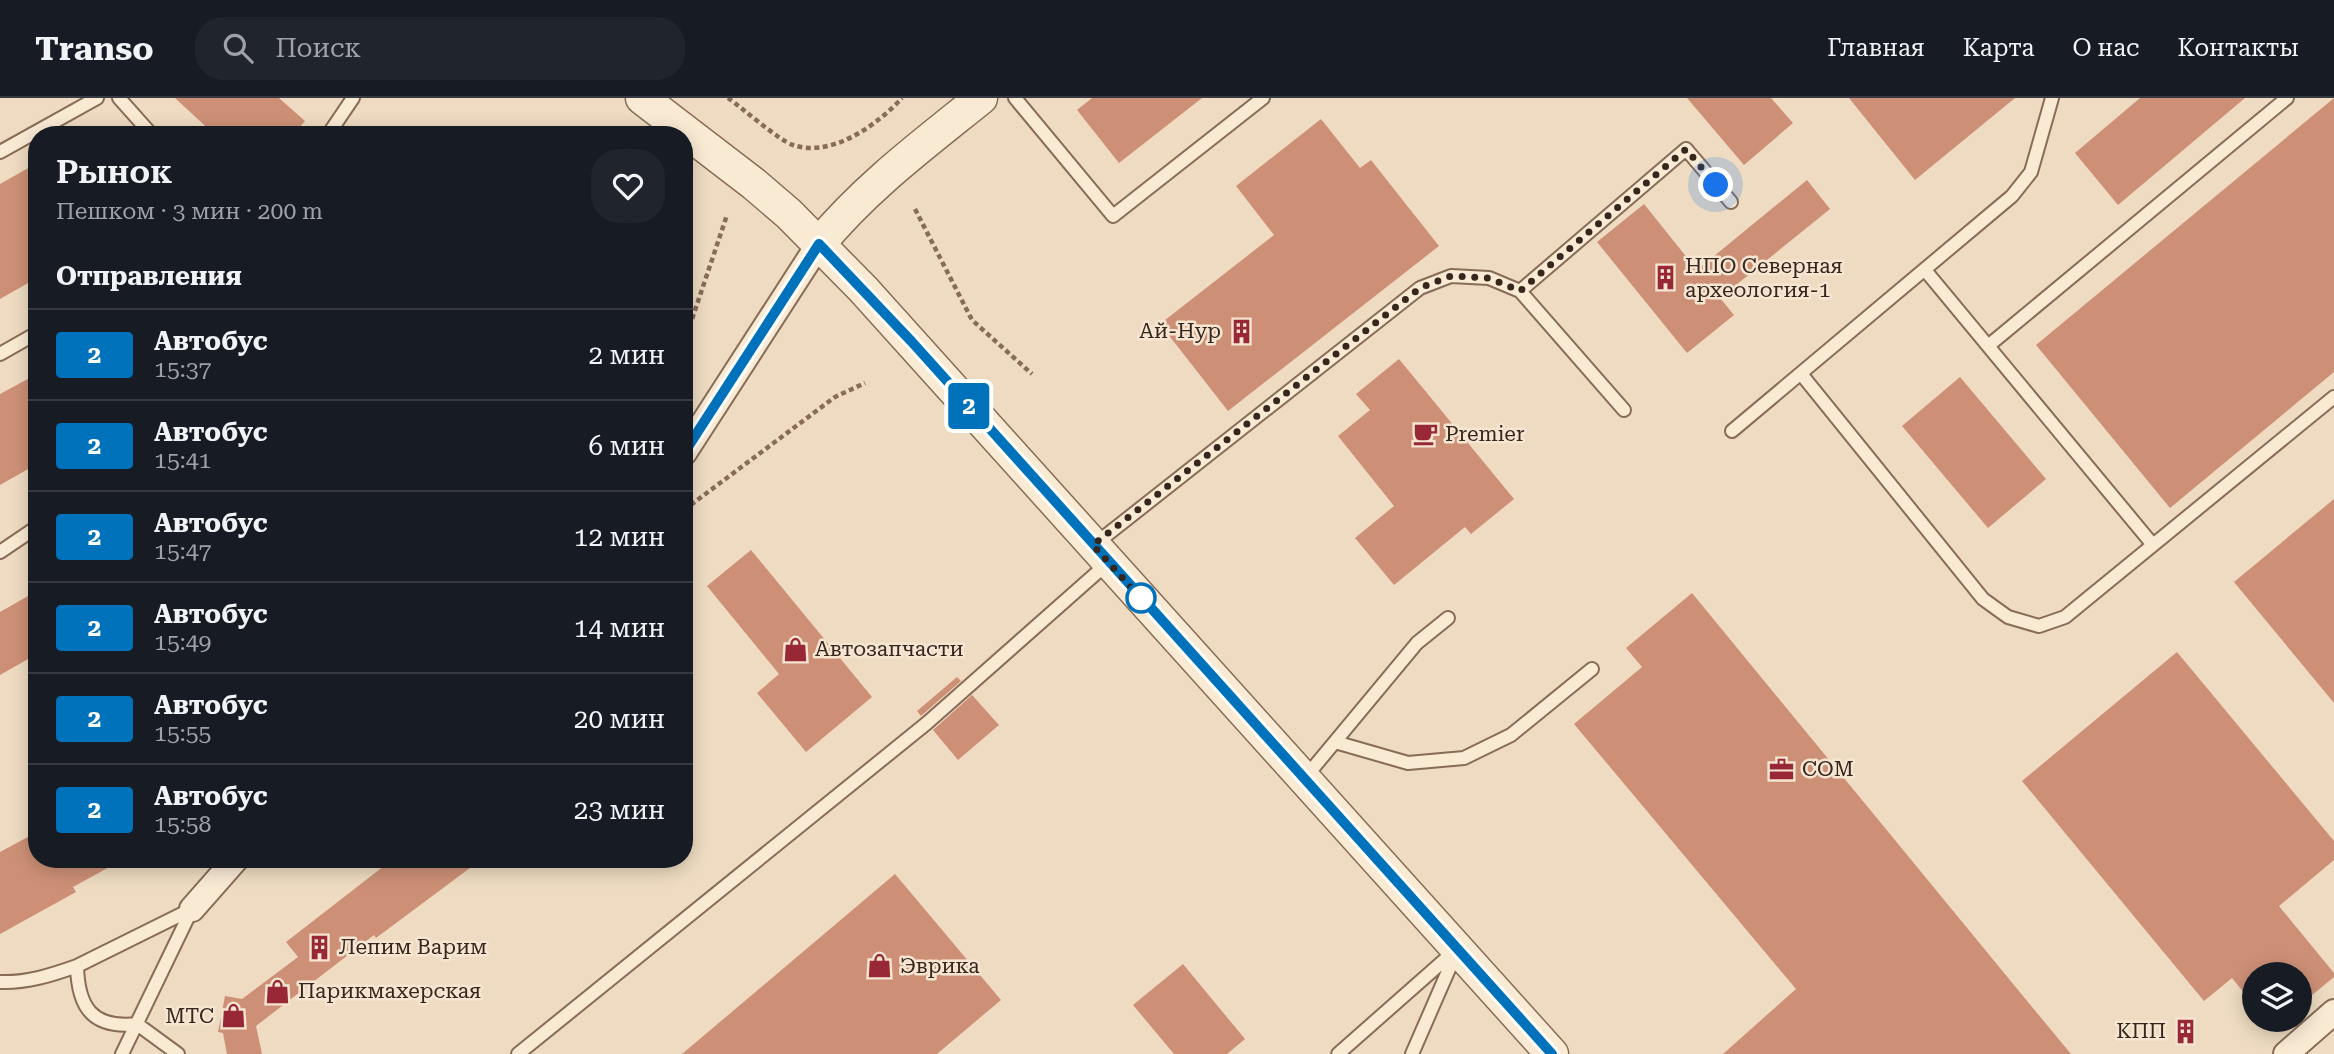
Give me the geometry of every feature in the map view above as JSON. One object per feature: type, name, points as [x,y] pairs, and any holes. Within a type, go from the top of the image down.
[{"type":"street","points":[[642,98],[678,126]]},
{"type":"street","points":[[693,439],[819,244],[839,220],[875,185],[981,98]]},
{"type":"street","points":[[693,137],[754,184],[819,244],[912,342],[1552,1054]]},
{"type":"street","points":[[192,909],[228,868]]},
{"type":"street","points":[[2286,1054],[2334,1012]]},
{"type":"lane","points":[[47,126],[97,98]]},
{"type":"lane","points":[[119,98],[144,126]]},
{"type":"lane","points":[[334,126],[353,98]]},
{"type":"lane","points":[[1015,98],[1113,216],[1263,98]]},
{"type":"lane","points":[[1732,431],[1802,375],[2012,196],[2031,172],[2052,98]]},
{"type":"lane","points":[[1988,346],[2287,98]]},
{"type":"lane","points":[[0,152],[28,136]]},
{"type":"lane","points":[[1520,291],[1686,149],[1731,202]]},
{"type":"lane","points":[[1925,270],[2153,545]]},
{"type":"lane","points":[[517,1054],[927,723],[1101,554],[1420,288],[1451,276],[1489,278],[1520,291],[1624,410]]},
{"type":"lane","points":[[0,354],[28,338]]},
{"type":"lane","points":[[1802,375],[1983,599],[2008,617],[2039,626],[2065,617],[2334,397]]},
{"type":"lane","points":[[0,552],[28,533]]},
{"type":"lane","points":[[1304,779],[1418,643],[1448,618]]},
{"type":"lane","points":[[1335,742],[1408,763],[1464,758],[1511,735],[1592,669]]},
{"type":"lane","points":[[0,982],[49,976],[192,909]]},
{"type":"lane","points":[[122,1054],[192,909]]},
{"type":"lane","points":[[1338,1054],[1457,949]]},
{"type":"lane","points":[[1412,1054],[1457,949]]},
{"type":"lane","points":[[77,965],[81,1000],[91,1014],[105,1023],[121,1026],[137,1024],[178,1054]]},
{"type":"path","points":[[728,98],[792,145],[818,149],[841,142],[870,126],[902,98]]},
{"type":"path","points":[[915,209],[972,320],[1032,374]]},
{"type":"path","points":[[693,316],[727,215]]},
{"type":"path","points":[[693,503],[835,397],[865,383]]},
{"type":"building","points":[[175,98],[279,98],[305,121],[301,126],[205,126]]},
{"type":"building","points":[[1092,98],[1202,98],[1119,163],[1077,110]]},
{"type":"building","points":[[1687,98],[1771,98],[1793,123],[1744,165]]},
{"type":"building","points":[[1849,98],[2015,98],[1915,180]]},
{"type":"building","points":[[2140,98],[2245,98],[2118,205],[2075,153]]},
{"type":"building","points":[[2334,98],[2334,372],[2170,508],[2036,345]]},
{"type":"building","points":[[1321,119],[1360,168],[1371,160],[1439,246],[1228,411],[1160,324],[1274,235],[1236,186]]},
{"type":"building","points":[[28,168],[28,283],[0,299],[0,184]]},
{"type":"building","name":"НПО Северная археология-1","points":[[1807,180],[1830,209],[1720,298],[1734,315],[1687,353],[1597,242],[1644,204],[1697,270]]},
{"type":"building","points":[[1399,359],[1514,499],[1471,534],[1465,527],[1394,585],[1355,538],[1394,506],[1338,436],[1370,410],[1356,394]]},
{"type":"building","points":[[1960,377],[2046,479],[1988,528],[1902,426]]},
{"type":"building","points":[[28,379],[28,469],[0,485],[0,394]]},
{"type":"building","points":[[2334,499],[2334,703],[2234,582]]},
{"type":"building","name":"Автозапчасти","points":[[751,550],[872,697],[806,752],[757,693],[779,674],[707,586]]},
{"type":"building","points":[[1692,593],[2071,1054],[1723,1054],[1796,989],[1574,724],[1642,667],[1626,648]]},
{"type":"building","points":[[28,596],[28,659],[0,675],[0,612]]},
{"type":"building","points":[[2177,652],[2334,841],[2334,860],[2279,906],[2334,973],[2334,977],[2312,995],[2312,962],[2242,962],[2242,990],[2232,978],[2204,1001],[2022,781]]},
{"type":"building","points":[[957,677],[961,681],[921,716],[917,711]]},
{"type":"building","points":[[972,695],[999,725],[958,760],[933,730]]},
{"type":"building","points":[[28,837],[28,868],[108,868],[73,887],[76,892],[0,934],[0,852]]},
{"type":"building","points":[[381,868],[470,868],[376,938],[374,935],[256,1026],[262,1054],[227,1054],[223,1033],[218,1032],[225,996],[242,999],[298,957],[286,942]]},
{"type":"building","name":"Эврика","points":[[895,874],[1001,1000],[937,1054],[682,1054]]},
{"type":"building","points":[[1183,964],[1245,1039],[1227,1054],[1174,1054],[1133,1005]]},
{"type":"bus line","name":"2","points":[[693,440],[819,244],[912,342],[1552,1054]]},
{"type":"place","name":"НПО Северная археология-1","points":[[1665,278]]},
{"type":"place","name":"Ай-Нур","points":[[1241,331]]},
{"type":"place","name":"Premier","points":[[1425,434]]},
{"type":"place","name":"Автозапчасти","points":[[795,649]]},
{"type":"place","name":"СОМ","points":[[1782,769]]},
{"type":"place","name":"Лепим Варим","points":[[319,947]]},
{"type":"place","name":"Эврика","points":[[880,966]]},
{"type":"place","name":"Парикмахерская","points":[[278,991]]},
{"type":"place","name":"МТС","points":[[234,1016]]},
{"type":"place","name":"КПП","points":[[2186,1031]]},
{"type":"route","points":[[1141,598],[1144,602],[1093,545],[1420,288],[1451,276],[1489,278],[1520,291],[1686,149],[1716,185]]}]
